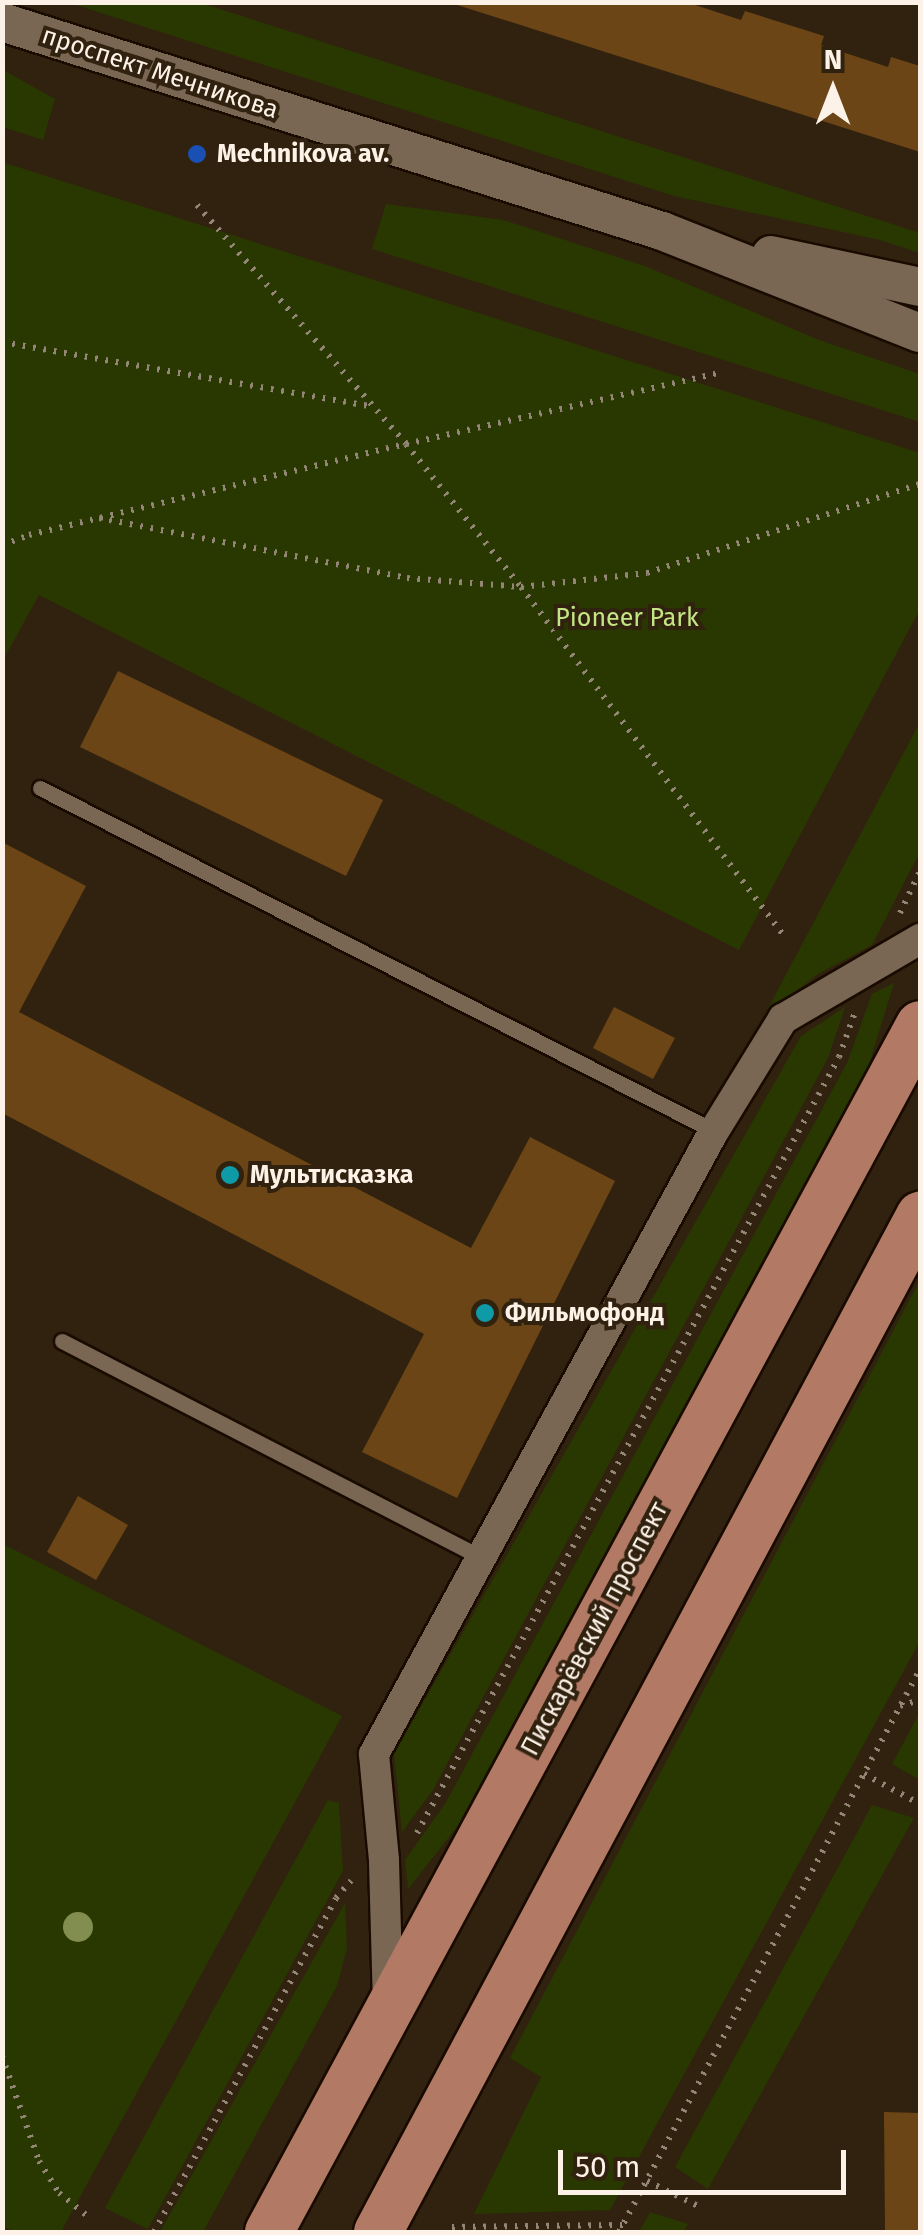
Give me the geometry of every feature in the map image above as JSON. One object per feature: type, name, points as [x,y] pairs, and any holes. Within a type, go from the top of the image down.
[{"type":"main road","name":"Пискарёвский проспект","points":[[269,2232],[920,1026]]},
{"type":"main road","points":[[378,2232],[920,1216]]},
{"type":"street","name":"проспект Мечникова","points":[[2,22],[662,231],[920,333]]},
{"type":"street","name":"проспект Мечникова","points":[[662,231],[920,287]]},
{"type":"street","points":[[388,2011],[384,1860],[374,1754],[714,1132],[783,1020],[920,939]]},
{"type":"lane","points":[[40,788],[714,1132]]},
{"type":"lane","points":[[62,1341],[481,1557]]},
{"type":"path","points":[[196,205],[406,444],[521,587],[785,937]]},
{"type":"path","points":[[2,342],[372,406]]},
{"type":"path","points":[[2,546],[99,518],[718,373]]},
{"type":"path","points":[[99,518],[408,578],[521,587],[647,573],[920,484]]},
{"type":"path","points":[[154,2232],[336,1898],[354,1878],[404,1848],[439,1798],[840,1057],[874,967],[920,871]]},
{"type":"path","points":[[452,2227],[621,2229],[920,1669]]},
{"type":"path","points":[[900,1706],[920,1700]]},
{"type":"path","points":[[864,1774],[920,1804]]},
{"type":"path","points":[[2,2056],[38,2162],[59,2193],[86,2216]]},
{"type":"path","points":[[647,2182],[698,2206]]},
{"type":"green space","points":[[70,3],[201,3],[920,233],[920,253],[880,240],[674,196]]},
{"type":"green space","points":[[3,70],[55,99],[43,140],[3,127]]},
{"type":"green space","name":"Pioneer Park","points":[[2,162],[920,453],[920,609],[739,950],[39,595],[3,660]]},
{"type":"green space","points":[[386,204],[503,220],[645,266],[819,340],[920,374],[920,422],[372,249]]},
{"type":"green space","points":[[920,722],[920,852],[872,945],[818,974],[764,1016]]},
{"type":"green space","points":[[894,983],[864,1081],[468,1813],[408,1889],[405,1860],[445,1804],[847,1063],[872,994]]},
{"type":"green space","points":[[845,1007],[828,1058],[433,1790],[402,1832],[394,1754],[801,1036]]},
{"type":"green space","points":[[920,1280],[920,1641],[610,2210],[474,2214],[541,2077],[510,2058]]},
{"type":"green space","points":[[3,1544],[342,1716],[61,2232],[16,2232],[3,2227]]},
{"type":"green space","points":[[920,1712],[920,1780],[892,1764]]},
{"type":"green space","points":[[328,1800],[339,1803],[343,1871],[148,2229],[105,2208]]},
{"type":"green space","points":[[872,1805],[914,1818],[708,2189],[675,2167]]},
{"type":"green space","points":[[345,1903],[347,1948],[337,1986],[203,2232],[160,2232]]},
{"type":"green space","points":[[650,2212],[688,2224],[683,2232],[639,2232]]},
{"type":"building","points":[[686,2],[741,20],[745,11],[824,36],[821,45],[888,67],[891,57],[920,66],[920,152],[451,3]]},
{"type":"building","points":[[118,671],[383,800],[346,876],[80,747]]},
{"type":"building","points":[[2,842],[86,886],[19,1012],[471,1248],[530,1137],[615,1181],[457,1498],[362,1452],[424,1334],[2,1113]]},
{"type":"building","points":[[614,1007],[675,1038],[653,1079],[593,1048]]},
{"type":"building","points":[[78,1496],[128,1525],[96,1580],[47,1552]]},
{"type":"building","points":[[884,2112],[920,2113],[920,2232],[885,2232]]},
{"type":"place","name":"Mechnikova av.","points":[[197,154]]},
{"type":"place","name":"Мультисказка","points":[[230,1175]]},
{"type":"place","name":"Фильмофонд","points":[[485,1313]]}]
